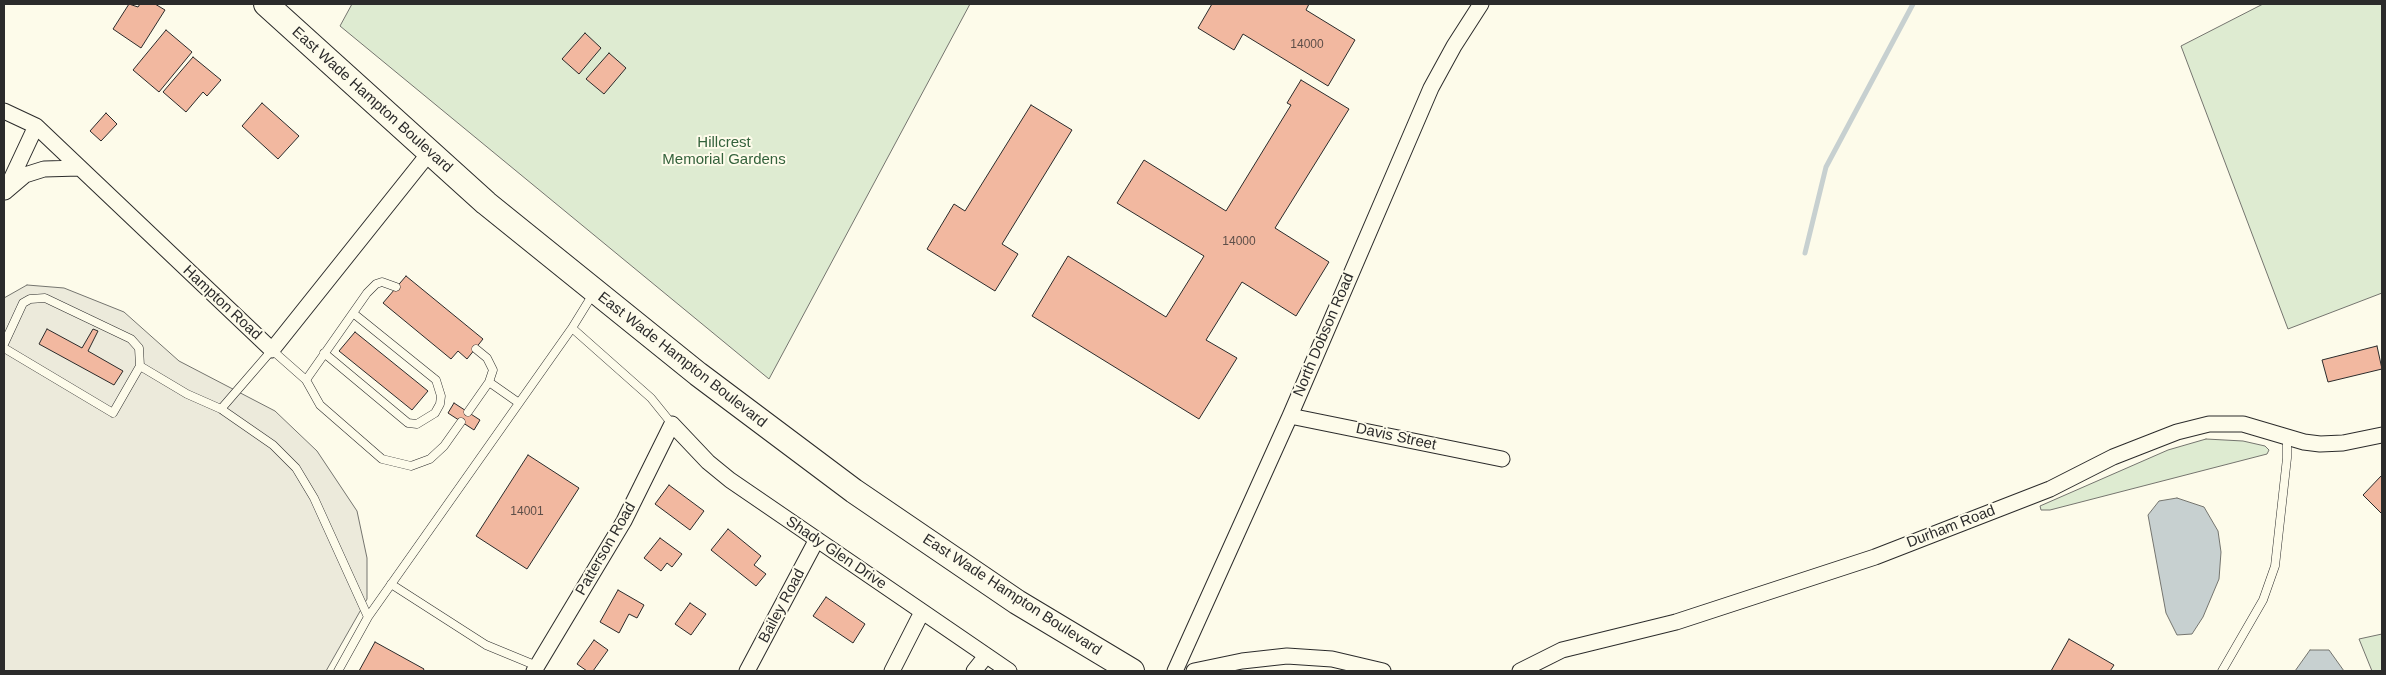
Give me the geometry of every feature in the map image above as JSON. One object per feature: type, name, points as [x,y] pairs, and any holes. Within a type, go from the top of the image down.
[{"type":"main road","name":"East Wade Hampton Boulevard","points":[[266,4],[486,203],[698,374],[854,491],[1017,602],[1132,671]]},
{"type":"street","name":"North Dobson Road","points":[[1175,671],[1290,416],[1431,88],[1454,46],[1481,4]]},
{"type":"street","name":"Hampton Road","points":[[4,111],[36,126],[272,350],[430,152]]},
{"type":"street","points":[[4,193],[36,126]]},
{"type":"street","points":[[4,193],[25,175],[44,169],[80,168]]},
{"type":"street","name":"Davis Street","points":[[1290,416],[1502,459]]},
{"type":"street","name":"Shady Glen Drive","points":[[672,424],[708,462],[730,480],[816,541],[1009,671]]},
{"type":"street","name":"Patterson Road","points":[[536,669],[624,521],[672,424]]},
{"type":"street","name":"Durham Road","points":[[1520,671],[1562,650],[1676,622],[1875,557],[2050,489],[2113,457],[2177,432],[2210,424],[2243,424],[2287,438],[2320,444],[2343,443],[2382,435]]},
{"type":"street","name":"Bailey Road","points":[[747,671],[816,541]]},
{"type":"street","points":[[892,671],[922,612]]},
{"type":"street","points":[[974,671],[986,656]]},
{"type":"street","points":[[1194,671],[1242,661],[1287,656],[1332,660],[1383,671]]},
{"type":"lane","points":[[306,380],[376,284],[382,282],[396,287]]},
{"type":"lane","points":[[338,671],[368,618],[391,584],[572,328],[595,292]]},
{"type":"lane","points":[[45,298],[131,339],[139,348],[140,366],[113,413],[4,346],[23,303],[30,299],[45,298]]},
{"type":"lane","points":[[324,354],[408,423],[417,424],[435,413],[440,404],[441,396],[436,380],[353,313]]},
{"type":"lane","points":[[572,328],[652,398],[672,424]]},
{"type":"lane","points":[[468,412],[488,382],[493,370],[487,358],[476,349]]},
{"type":"lane","points":[[221,409],[272,350],[306,380],[320,405],[382,459],[411,466],[430,459],[444,446],[461,422]]},
{"type":"lane","points":[[140,366],[186,394],[221,409],[273,445],[296,468],[314,498],[368,618]]},
{"type":"lane","points":[[488,382],[519,403]]},
{"type":"lane","points":[[2222,671],[2263,600],[2275,566],[2287,458],[2287,438]]},
{"type":"lane","points":[[391,584],[486,645],[536,669]]},
{"type":"green space","name":"Hillcrest Memorial Gardens","points":[[352,4],[970,4],[769,379],[340,26]]},
{"type":"green space","points":[[2263,4],[2382,4],[2382,293],[2288,329],[2181,46]]},
{"type":"green space","points":[[2206,439],[2243,441],[2265,446],[2269,450],[2267,454],[2050,510],[2041,510],[2040,506],[2168,450]]},
{"type":"green space","points":[[2382,634],[2382,671],[2372,671],[2359,639]]},
{"type":"shaded area","points":[[27,285],[64,288],[124,312],[179,361],[275,411],[317,451],[357,511],[367,558],[367,599],[326,671],[4,671],[4,298]]},
{"type":"shaded area","points":[[2177,498],[2204,507],[2218,531],[2221,552],[2219,579],[2203,617],[2192,634],[2177,635],[2166,613],[2148,515],[2159,501]]},
{"type":"shaded area","points":[[2310,650],[2329,650],[2344,671],[2295,671]]},
{"type":"building","points":[[129,4],[138,7],[140,4],[155,4],[165,10],[141,48],[113,29]]},
{"type":"building","points":[[1212,4],[1309,4],[1306,10],[1355,40],[1328,86],[1243,34],[1234,50],[1198,28]]},
{"type":"building","points":[[166,30],[192,52],[159,92],[133,70]]},
{"type":"building","points":[[585,33],[601,48],[579,74],[562,59]]},
{"type":"building","points":[[609,53],[626,68],[604,94],[586,79]]},
{"type":"building","points":[[193,57],[221,80],[207,96],[203,92],[186,112],[163,92]]},
{"type":"building","points":[[1301,80],[1349,109],[1275,228],[1329,262],[1296,316],[1242,282],[1206,340],[1237,358],[1199,419],[1032,316],[1068,256],[1166,317],[1204,256],[1117,203],[1144,160],[1226,211],[1291,105],[1287,103]]},
{"type":"building","points":[[262,103],[299,136],[278,159],[242,126]]},
{"type":"building","points":[[1031,105],[1072,130],[1002,244],[1018,254],[995,291],[927,249],[954,204],[965,211]]},
{"type":"building","points":[[106,113],[117,124],[101,141],[90,131]]},
{"type":"building","points":[[406,276],[483,339],[467,359],[458,351],[451,359],[383,303]]},
{"type":"building","points":[[47,329],[82,348],[93,329],[98,331],[88,351],[123,371],[114,385],[39,344]]},
{"type":"building","points":[[355,332],[428,391],[412,410],[339,351]]},
{"type":"building","points":[[2377,346],[2382,369],[2328,382],[2322,360]]},
{"type":"building","points":[[454,403],[480,420],[474,430],[448,413]]},
{"type":"building","points":[[528,455],[579,488],[527,569],[476,536]]},
{"type":"building","points":[[2382,475],[2382,514],[2363,495]]},
{"type":"building","points":[[669,485],[704,511],[690,530],[655,504]]},
{"type":"building","points":[[728,529],[761,556],[754,565],[766,574],[756,586],[711,550]]},
{"type":"building","points":[[660,538],[682,554],[672,567],[667,563],[661,571],[644,558]]},
{"type":"building","points":[[618,590],[644,605],[637,618],[629,614],[619,633],[600,622]]},
{"type":"building","points":[[826,597],[865,624],[853,643],[813,616]]},
{"type":"building","points":[[690,603],[706,614],[691,635],[675,624]]},
{"type":"building","points":[[2069,639],[2114,665],[2110,671],[2051,671]]},
{"type":"building","points":[[594,640],[608,650],[593,671],[587,671],[577,664]]},
{"type":"building","points":[[375,642],[424,669],[423,671],[359,671]]},
{"type":"waterway","points":[[1805,253],[1826,167],[1913,4]]}]
